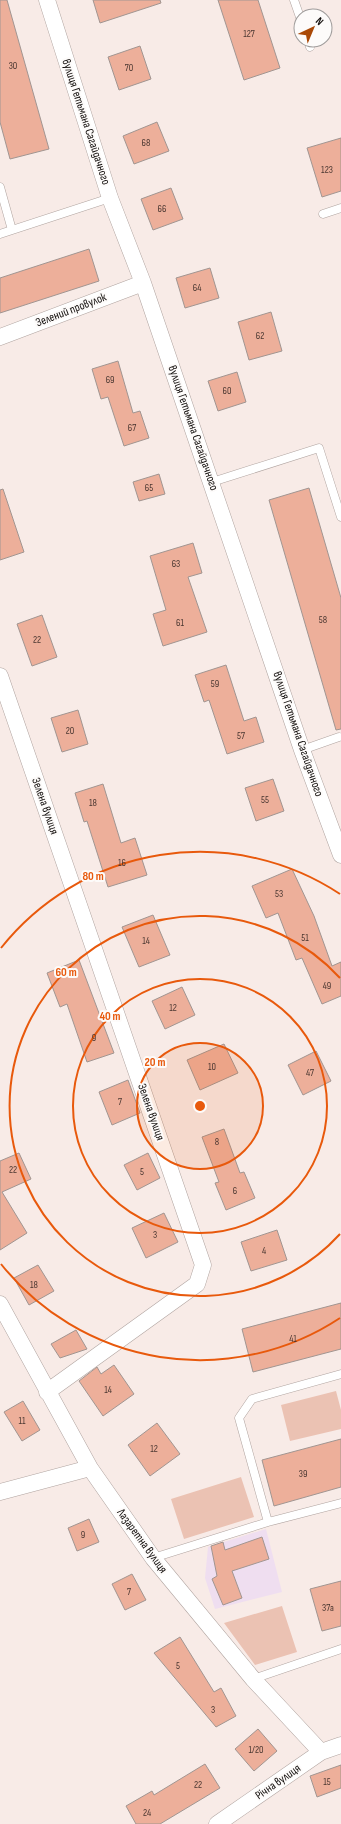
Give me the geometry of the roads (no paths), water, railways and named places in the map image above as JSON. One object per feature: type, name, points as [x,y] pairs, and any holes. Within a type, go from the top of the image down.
[{"type":"street","name":"вулиця Гетьмана Сагайдачного","points":[[47,0],[110,198],[143,283],[302,750],[341,855]]},
{"type":"street","name":"Зелений провулок","points":[[0,337],[143,283]]},
{"type":"street","name":"Зелена вулиця","points":[[0,676],[203,1265],[197,1284],[47,1392]]},
{"type":"street","name":"Лазаретна вулиця","points":[[0,1304],[90,1468],[153,1558],[253,1680],[321,1752]]},
{"type":"street","points":[[0,1492],[90,1468]]},
{"type":"street","name":"Річна вулиця","points":[[217,1824],[321,1752],[341,1745]]},
{"type":"lane","points":[[0,187],[12,230]]},
{"type":"lane","points":[[0,234],[110,198]]},
{"type":"lane","points":[[323,214],[341,208]]},
{"type":"lane","points":[[212,482],[319,448],[341,517]]},
{"type":"lane","points":[[302,750],[339,737]]},
{"type":"lane","points":[[268,1522],[240,1418],[252,1399],[341,1374]]},
{"type":"lane","points":[[153,1558],[268,1522],[341,1503]]},
{"type":"lane","points":[[253,1680],[341,1649]]}]
